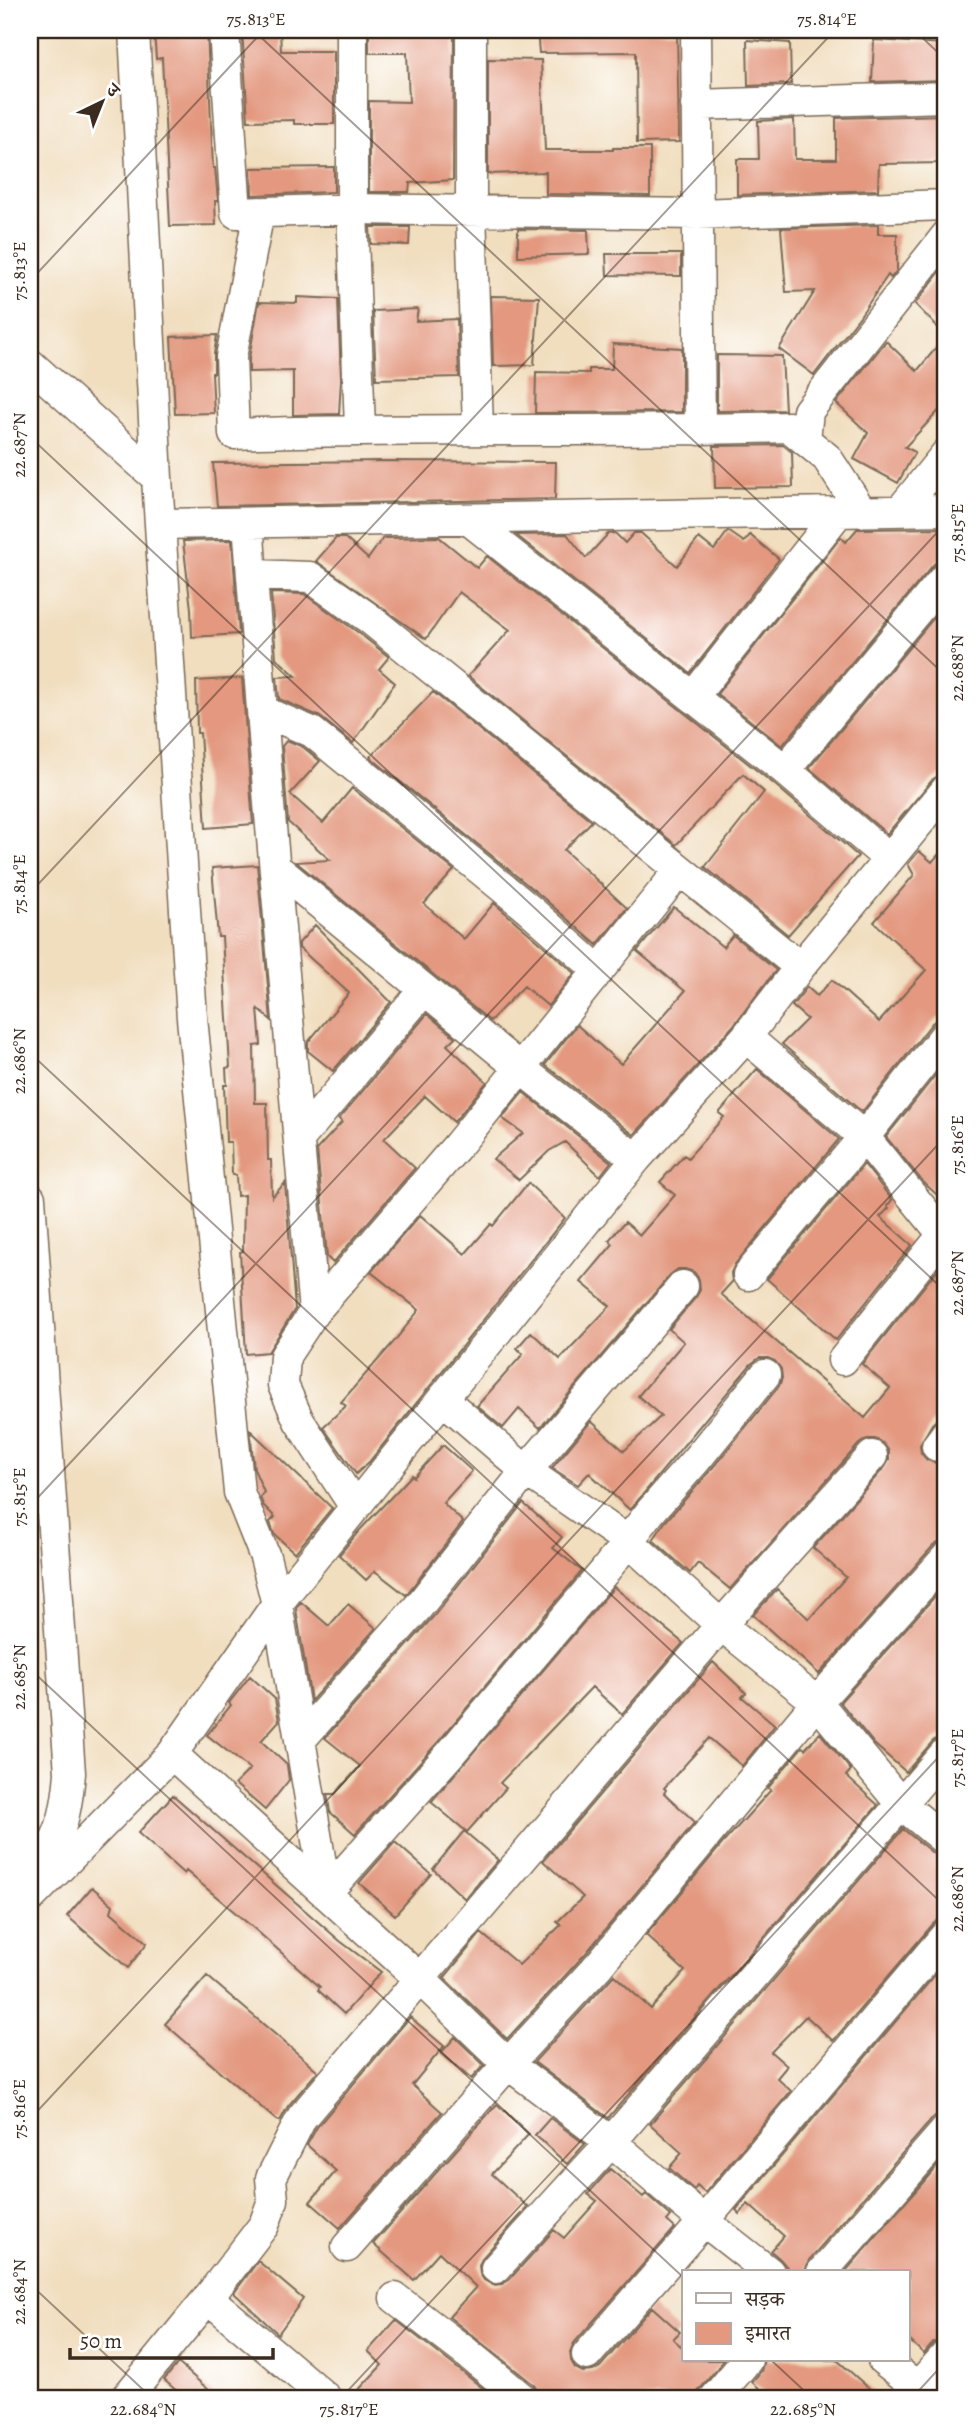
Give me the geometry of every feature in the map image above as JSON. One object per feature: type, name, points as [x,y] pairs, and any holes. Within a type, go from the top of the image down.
[{"type":"street","points":[[134,30],[157,478],[192,1018],[239,1492],[265,1557],[277,1604],[326,1893]]},
{"type":"street","points":[[224,30],[236,213],[352,209],[698,214],[946,205]]},
{"type":"street","points":[[352,30],[352,209],[360,429]]},
{"type":"street","points":[[471,30],[471,210],[478,429]]},
{"type":"street","points":[[696,30],[700,430]]},
{"type":"street","points":[[696,105],[946,97]]},
{"type":"street","points":[[259,212],[232,357],[234,434],[360,429],[700,430],[789,427],[827,458],[850,512]]},
{"type":"street","points":[[805,440],[808,411],[946,236]]},
{"type":"street","points":[[30,364],[157,478]]},
{"type":"street","points":[[900,511],[946,454]]},
{"type":"street","points":[[161,524],[946,510]]},
{"type":"street","points":[[693,697],[850,512]]},
{"type":"street","points":[[469,520],[785,770],[889,859]]},
{"type":"street","points":[[248,523],[314,1312]]},
{"type":"street","points":[[252,575],[310,577],[370,619],[800,967]]},
{"type":"street","points":[[785,770],[946,576]]},
{"type":"street","points":[[262,711],[312,732],[529,909],[599,971]]},
{"type":"street","points":[[31,1890],[172,1754],[277,1604],[636,1159],[746,1037],[946,790]]},
{"type":"street","points":[[275,867],[520,1068],[636,1159]]},
{"type":"street","points":[[355,1507],[299,1421],[284,1385],[285,1356],[314,1312],[458,1145],[680,870]]},
{"type":"street","points":[[299,1139],[424,990]]},
{"type":"street","points":[[748,1275],[946,1034]]},
{"type":"street","points":[[746,1037],[864,1137],[945,1235],[844,1360]]},
{"type":"street","points":[[30,1198],[35,1343],[70,1773],[61,1832],[31,1890]]},
{"type":"street","points":[[300,1740],[419,1606],[526,1471],[683,1286]]},
{"type":"street","points":[[326,1893],[451,1753],[765,1375]]},
{"type":"street","points":[[443,1399],[526,1471],[628,1541],[721,1625],[817,1702],[901,1804],[946,1841]]},
{"type":"street","points":[[126,2398],[264,2225],[272,2200],[271,2178],[302,2117],[721,1625],[872,1455]]},
{"type":"street","points":[[347,2246],[599,1965],[817,1702],[946,1558]]},
{"type":"street","points":[[496,2268],[611,2142],[946,1752]]},
{"type":"street","points":[[172,1754],[420,1979],[508,2064],[611,2142],[766,2270]]},
{"type":"street","points":[[587,2355],[946,1935]]},
{"type":"street","points":[[824,2270],[946,2130]]},
{"type":"street","points":[[208,2298],[326,2398]]},
{"type":"street","points":[[395,2298],[522,2398]]},
{"type":"street","points":[[885,2362],[919,2394],[946,2355]]},
{"type":"street","points":[[715,2398],[745,2362]]},
{"type":"building","points":[[207,30],[213,168],[218,201],[215,201],[216,225],[170,226],[162,58],[156,59],[154,31]]},
{"type":"building","points":[[242,30],[280,30],[281,51],[334,51],[334,124],[294,124],[294,120],[248,121]]},
{"type":"building","points":[[369,30],[454,30],[453,180],[410,183],[409,192],[369,192],[369,101],[409,102],[407,53],[369,53]]},
{"type":"building","points":[[537,30],[677,30],[679,142],[637,143],[636,52],[539,53]]},
{"type":"building","points":[[747,40],[790,43],[791,84],[748,86]]},
{"type":"building","points":[[874,40],[946,44],[946,80],[872,82]]},
{"type":"building","points":[[488,59],[541,60],[545,150],[650,148],[650,196],[546,194],[546,172],[488,174]]},
{"type":"building","points":[[946,115],[946,163],[879,164],[878,190],[737,195],[737,159],[759,159],[758,121],[794,119],[795,159],[836,159],[836,118]]},
{"type":"building","points":[[334,167],[334,192],[252,195],[251,168]]},
{"type":"building","points":[[878,225],[878,234],[897,234],[897,270],[891,278],[888,275],[814,375],[779,349],[815,291],[786,292],[781,228]]},
{"type":"building","points":[[370,227],[410,227],[409,245],[371,244]]},
{"type":"building","points":[[518,229],[588,230],[589,254],[518,256]]},
{"type":"building","points":[[606,254],[681,254],[681,276],[607,275]]},
{"type":"building","points":[[946,264],[946,336],[915,304]]},
{"type":"building","points":[[491,296],[539,297],[534,365],[493,366]]},
{"type":"building","points":[[297,297],[338,299],[341,379],[339,414],[293,415],[293,371],[249,372],[259,302],[297,303]]},
{"type":"building","points":[[418,309],[416,321],[457,319],[459,377],[376,379],[373,311]]},
{"type":"building","points":[[217,335],[212,373],[214,413],[175,414],[171,337]]},
{"type":"building","points":[[946,336],[946,403],[905,447],[915,452],[898,483],[854,459],[868,433],[836,403],[886,341],[917,371]]},
{"type":"building","points":[[613,344],[682,348],[682,412],[535,413],[536,372],[589,373],[589,369],[612,369]]},
{"type":"building","points":[[717,355],[782,356],[785,410],[717,411]]},
{"type":"building","points":[[783,445],[792,452],[793,487],[715,488],[714,446]]},
{"type":"building","points":[[556,462],[555,499],[217,506],[213,463]]},
{"type":"building","points":[[946,528],[946,559],[933,565],[782,746],[717,694],[841,537],[846,542],[857,529]]},
{"type":"building","points":[[728,531],[744,542],[750,535],[779,559],[690,673],[516,535],[567,534],[586,558],[608,534],[615,533],[625,543],[634,533],[641,533],[677,566],[699,538],[714,550]]},
{"type":"building","points":[[439,537],[477,568],[487,556],[774,784],[858,856],[788,935],[705,867],[764,792],[743,774],[676,845],[468,676],[510,630],[459,592],[426,639],[316,561],[336,538],[345,538],[368,559],[383,538]]},
{"type":"building","points":[[232,540],[239,634],[192,637],[183,541]]},
{"type":"building","points":[[271,593],[304,594],[389,657],[379,669],[395,683],[353,743],[319,716],[279,699],[277,677],[296,676],[276,658]]},
{"type":"building","points":[[946,603],[946,772],[933,779],[887,834],[809,768]]},
{"type":"building","points":[[242,678],[253,824],[206,828],[200,733],[197,733],[196,681]]},
{"type":"building","points":[[433,692],[592,821],[564,850],[627,908],[597,945],[540,895],[370,757]]},
{"type":"building","points":[[287,740],[303,747],[320,761],[290,794],[323,823],[352,788],[454,870],[424,904],[464,939],[494,903],[575,973],[548,1006],[524,986],[490,1021],[296,862],[330,860],[288,822],[282,746]]},
{"type":"building","points":[[946,846],[946,1017],[932,1023],[862,1112],[782,1044],[807,1019],[792,1006],[807,987],[817,996],[832,980],[879,1022],[926,970],[874,922],[914,875],[908,864],[919,851],[932,862]]},
{"type":"building","points":[[257,865],[271,1020],[258,1009],[261,1045],[254,1046],[255,1103],[267,1103],[272,1197],[285,1183],[295,1309],[268,1352],[246,1354],[240,1252],[243,1251],[244,1195],[237,1196],[236,1175],[232,1175],[231,1142],[226,1142],[224,1085],[227,1085],[226,1068],[230,1067],[222,937],[218,937],[212,868]]},
{"type":"building","points":[[674,907],[723,947],[733,935],[776,970],[733,1026],[634,1135],[545,1065],[577,1025],[621,1064],[685,991],[637,951]]},
{"type":"building","points":[[315,925],[391,1002],[333,1071],[308,1051],[308,1042],[349,993],[299,948],[299,943]]},
{"type":"building","points":[[427,1014],[455,1037],[447,1045],[487,1082],[454,1122],[425,1096],[384,1139],[415,1168],[333,1263],[327,1257],[317,1149],[342,1122],[339,1119]]},
{"type":"building","points":[[946,1062],[946,1203],[923,1182],[886,1137]]},
{"type":"building","points":[[757,1069],[839,1139],[735,1264],[731,1273],[732,1282],[721,1294],[865,1418],[890,1388],[862,1364],[946,1259],[946,1417],[939,1418],[932,1424],[920,1445],[921,1453],[927,1460],[936,1463],[946,1460],[946,1541],[933,1546],[819,1674],[753,1615],[777,1589],[809,1619],[846,1577],[813,1548],[885,1467],[889,1460],[889,1451],[883,1443],[867,1439],[859,1444],[730,1589],[698,1563],[690,1573],[653,1540],[665,1522],[779,1386],[781,1369],[775,1361],[759,1358],[751,1364],[630,1510],[589,1473],[578,1485],[552,1468],[591,1421],[624,1451],[661,1416],[638,1396],[684,1342],[669,1329],[700,1290],[699,1279],[694,1272],[678,1269],[670,1275],[540,1428],[519,1409],[503,1428],[477,1406],[523,1354],[517,1348],[531,1332],[560,1359],[610,1306],[581,1282],[613,1244],[609,1240],[625,1222],[640,1235],[675,1195],[660,1182],[684,1155],[688,1158],[724,1117],[719,1113]]},
{"type":"building","points":[[523,1092],[611,1162],[600,1176],[565,1142],[549,1151],[519,1180],[493,1159],[523,1133],[502,1118]]},
{"type":"building","points":[[864,1164],[892,1200],[887,1206],[889,1208],[880,1217],[912,1245],[836,1340],[767,1279]]},
{"type":"building","points":[[528,1183],[565,1218],[370,1461],[356,1474],[323,1427],[346,1406],[341,1402],[419,1310],[371,1272],[420,1215],[465,1254],[491,1224],[493,1226]]},
{"type":"building","points":[[250,1430],[332,1508],[295,1553],[274,1534],[270,1522],[275,1517],[263,1505],[260,1497],[264,1492],[254,1469]]},
{"type":"building","points":[[443,1445],[472,1471],[443,1503],[463,1522],[406,1595],[375,1571],[366,1580],[339,1555]]},
{"type":"building","points":[[523,1503],[562,1537],[553,1548],[582,1571],[438,1742],[355,1834],[330,1812],[327,1794],[335,1794],[360,1766],[325,1738],[433,1617]]},
{"type":"building","points":[[946,1584],[946,1735],[933,1741],[906,1772],[874,1744],[840,1702]]},
{"type":"building","points":[[614,1587],[683,1643],[622,1714],[592,1687],[500,1783],[506,1788],[467,1832],[431,1802]]},
{"type":"building","points":[[301,1602],[329,1626],[348,1604],[376,1628],[311,1701],[296,1608]]},
{"type":"building","points":[[713,1662],[746,1693],[742,1697],[775,1725],[742,1766],[709,1738],[664,1788],[664,1793],[695,1822],[586,1953],[507,2039],[444,1978],[481,1933],[519,1965],[561,1925],[557,1922],[583,1897],[543,1861]]},
{"type":"building","points":[[250,1676],[275,1699],[279,1721],[261,1741],[287,1765],[289,1780],[265,1810],[235,1784],[250,1769],[207,1735]]},
{"type":"building","points":[[820,1733],[851,1770],[846,1776],[878,1805],[608,2118],[534,2062],[614,1975],[651,2009],[685,1971],[646,1935],[771,1790],[768,1788],[802,1747],[805,1749]]},
{"type":"building","points":[[173,1795],[340,1941],[381,1972],[344,2014],[318,1990],[320,1987],[257,1931],[186,1871],[184,1874],[138,1833]]},
{"type":"building","points":[[903,1829],[946,1864],[946,1918],[933,1924],[833,2041],[806,2016],[771,2052],[787,2066],[777,2078],[791,2091],[705,2193],[697,2186],[694,2190],[669,2168],[682,2153],[650,2124]]},
{"type":"building","points":[[464,1831],[498,1860],[465,1899],[433,1869]]},
{"type":"building","points":[[395,1842],[431,1874],[395,1915],[359,1883]]},
{"type":"building","points":[[92,1887],[113,1905],[111,1912],[147,1943],[128,1968],[67,1916]]},
{"type":"building","points":[[946,1962],[946,2113],[933,2118],[809,2260],[806,2270],[789,2270],[771,2251],[784,2236],[748,2204],[740,2214],[736,2210]]},
{"type":"building","points":[[207,1976],[318,2071],[288,2106],[280,2121],[165,2024]]},
{"type":"building","points":[[410,2017],[444,2046],[412,2085],[442,2112],[340,2228],[310,2202],[336,2171],[307,2145],[317,2127]]},
{"type":"building","points":[[455,2037],[484,2065],[471,2079],[441,2053]]},
{"type":"building","points":[[497,2104],[529,2134],[492,2174],[528,2207],[483,2257],[479,2265],[484,2280],[493,2285],[502,2284],[509,2280],[554,2230],[564,2238],[597,2201],[588,2194],[610,2169],[643,2197],[646,2194],[671,2216],[667,2221],[675,2228],[574,2343],[570,2352],[575,2368],[583,2372],[600,2367],[652,2307],[680,2332],[673,2339],[682,2347],[682,2362],[722,2362],[693,2398],[539,2398],[533,2384],[449,2317],[476,2287],[439,2252],[414,2280],[373,2244]]},
{"type":"building","points":[[550,2118],[585,2144],[567,2164],[535,2135]]},
{"type":"building","points":[[946,2156],[946,2338],[933,2343],[924,2354],[909,2340],[909,2270],[847,2270]]},
{"type":"building","points":[[258,2261],[303,2299],[278,2334],[234,2293]]},
{"type":"building","points":[[396,2320],[495,2398],[351,2398],[382,2365],[368,2351]]},
{"type":"building","points":[[763,2362],[839,2362],[880,2398],[770,2398],[752,2382],[761,2371]]},
{"type":"building","points":[[178,2363],[218,2398],[185,2398],[164,2380]]}]
